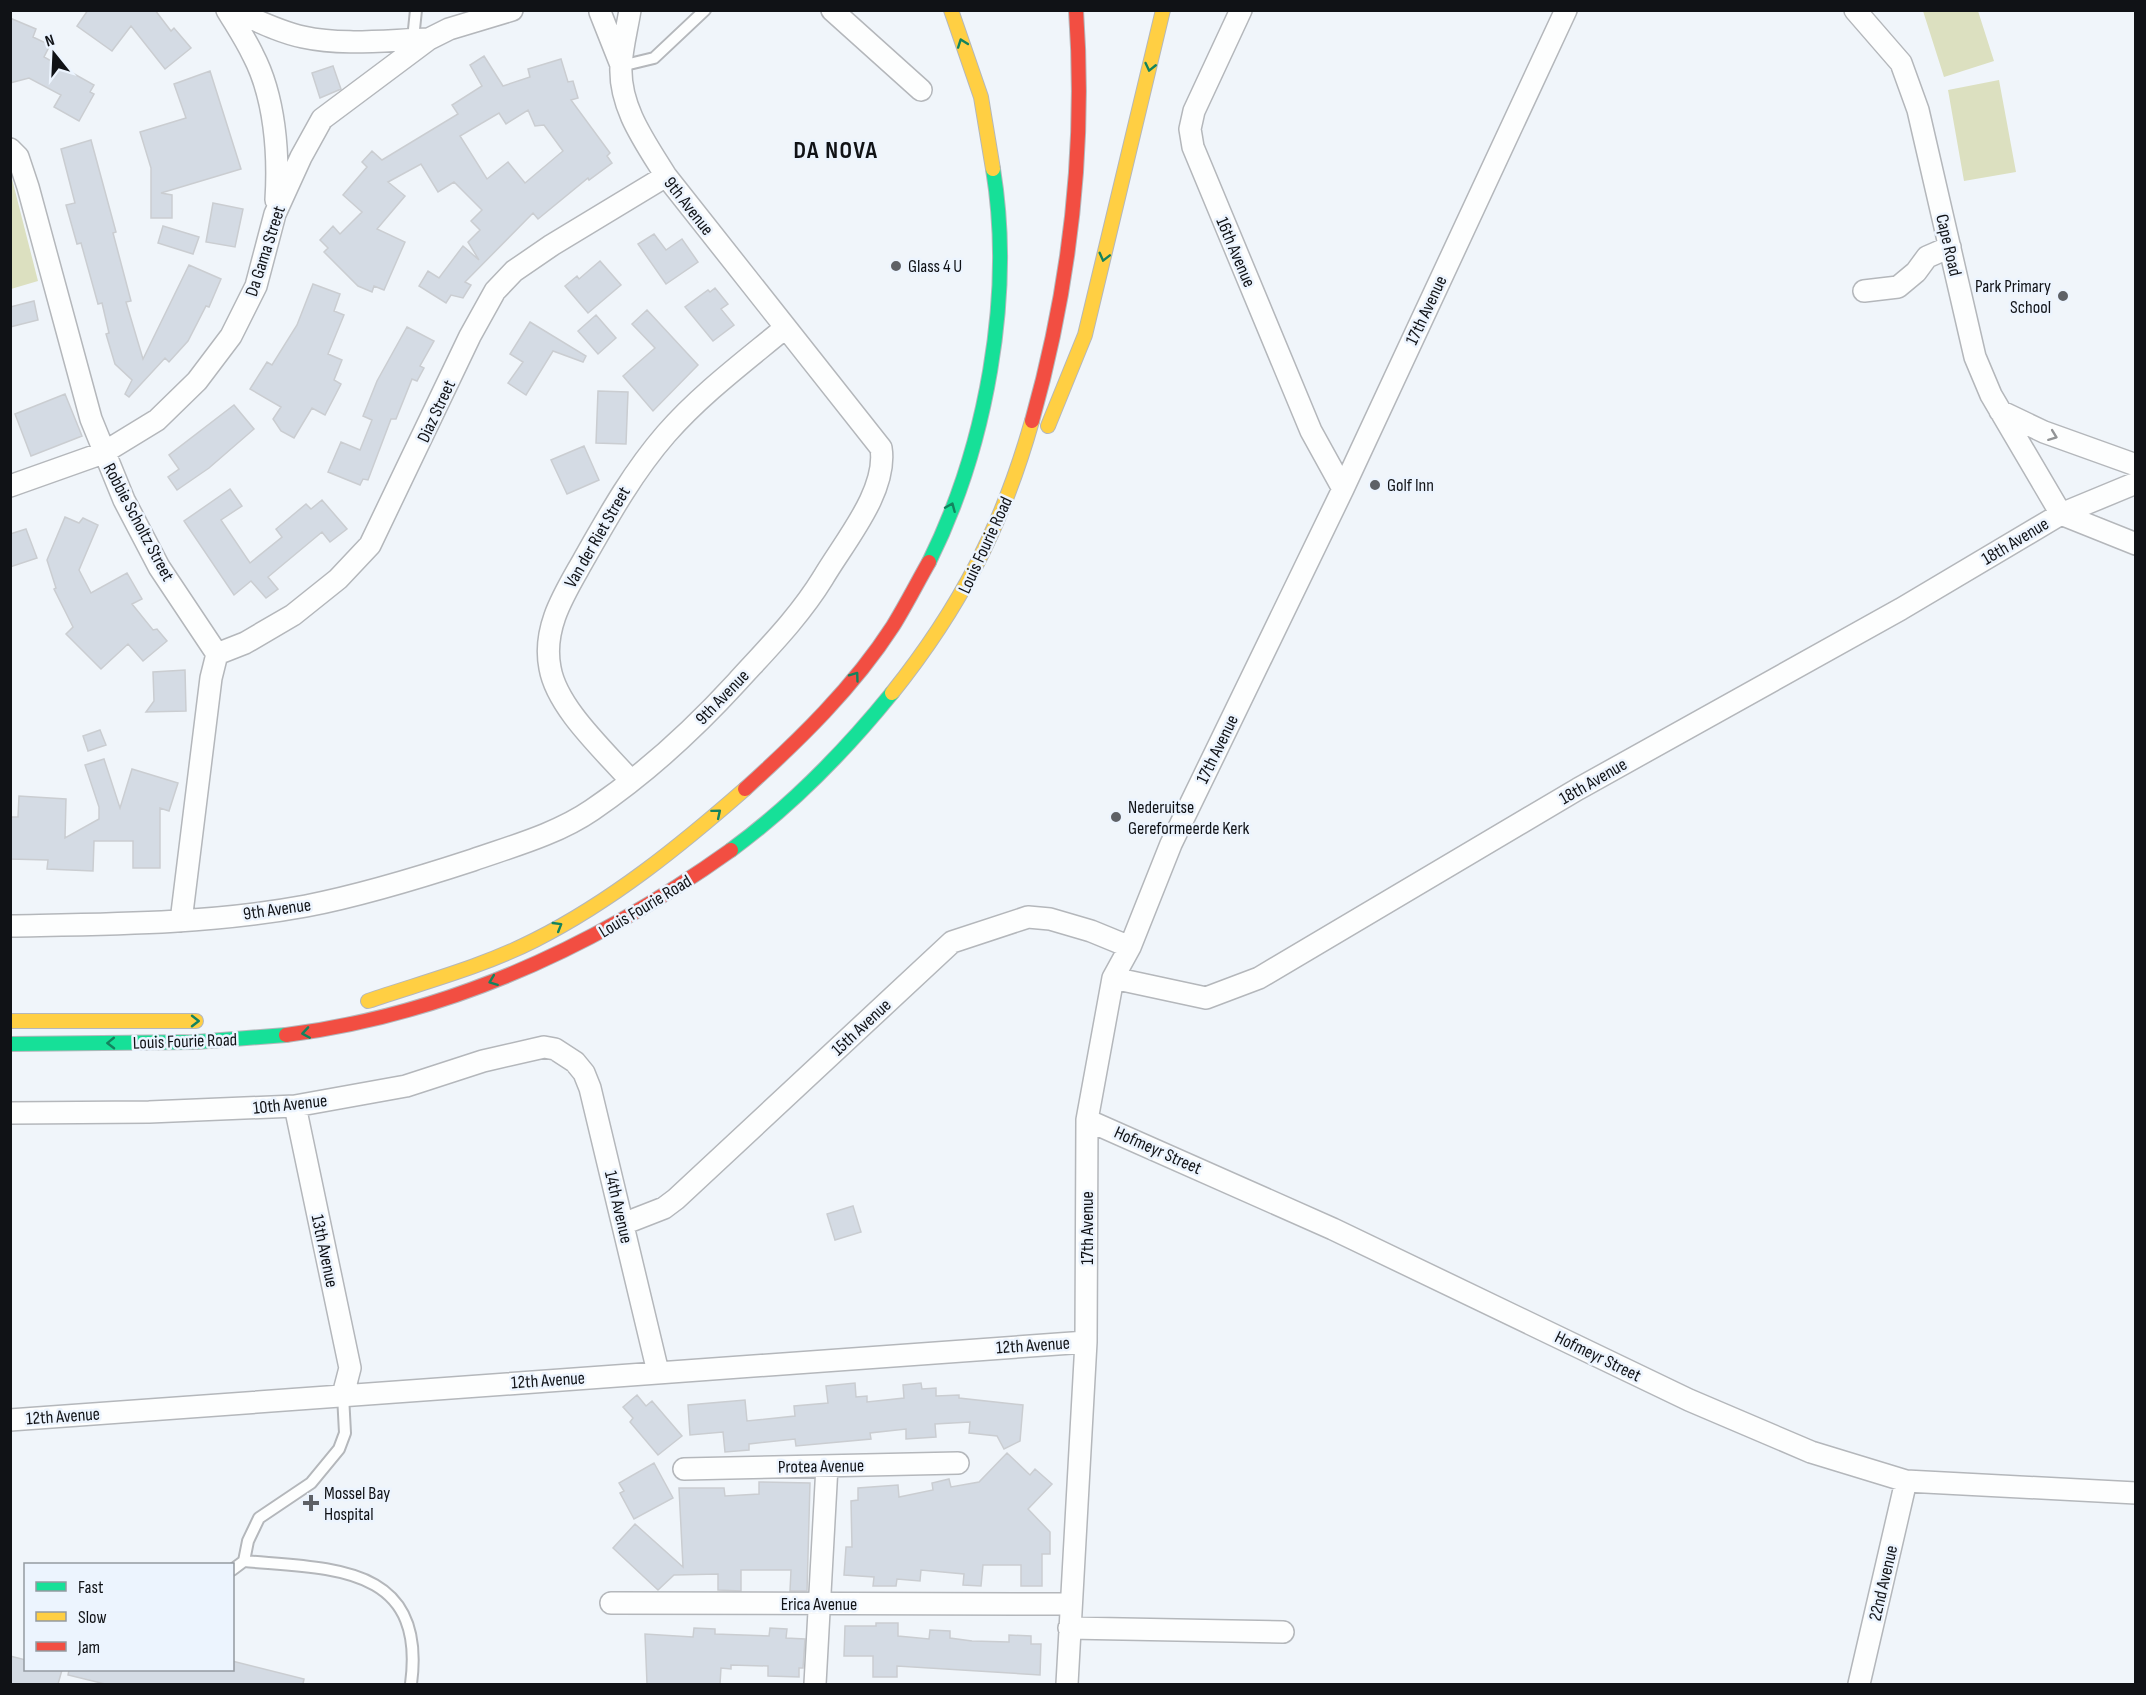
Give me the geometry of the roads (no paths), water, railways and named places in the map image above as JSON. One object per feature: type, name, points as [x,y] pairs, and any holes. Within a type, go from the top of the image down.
[{"type":"main road","name":"Louis Fourie Road","points":[[951,10],[974,75],[992,152],[1000,240],[997,324],[983,410],[963,480],[932,552],[903,608],[848,686],[768,769],[677,846],[589,907],[536,939],[491,959],[362,1002],[462,978],[587,928],[640,900],[712,850],[786,792],[879,696],[920,641],[956,585],[998,506],[1021,453],[1038,399]]},
{"type":"main road","name":"Louis Fourie Road","points":[[10,1044],[202,1042],[277,1037],[328,1029],[416,1009],[535,965],[646,908],[717,860],[793,800],[842,751],[886,702],[966,589],[1004,509],[1025,452],[1064,296],[1077,199],[1082,104],[1076,10]]},
{"type":"main road","points":[[1042,440],[1085,335],[1163,10]]},
{"type":"main road","points":[[966,589],[1021,497],[1035,459]]},
{"type":"main road","name":"Louis Fourie Road","points":[[10,1021],[213,1020]]},
{"type":"street","points":[[227,10],[255,57],[270,105],[278,149],[275,214]]},
{"type":"street","name":"Da Gama Street","points":[[10,486],[103,453],[157,420],[197,381],[231,336],[256,286],[275,214],[301,157],[322,119],[421,39],[512,10]]},
{"type":"street","points":[[598,11],[610,14],[623,10]]},
{"type":"street","name":"9th Avenue","points":[[621,66],[630,10]]},
{"type":"street","points":[[832,10],[921,90]]},
{"type":"street","name":"16th Avenue","points":[[1241,10],[1194,111],[1190,129],[1193,147],[1311,430],[1343,489]]},
{"type":"street","name":"17th Avenue","points":[[1067,1684],[1086,1342],[1088,1120],[1113,978],[1130,947],[1171,844],[1343,489],[1566,10]]},
{"type":"street","name":"Cape Road","points":[[1855,10],[1896,56],[1906,73],[1975,357],[2000,411],[2061,514]]},
{"type":"street","name":"9th Avenue","points":[[10,926],[181,921],[304,906],[429,874],[533,840],[590,812],[631,781],[701,720],[804,609],[871,500],[881,478],[883,460],[881,448],[666,176],[639,132],[626,104],[621,66],[598,11]]},
{"type":"street","points":[[247,13],[277,30],[323,40],[342,42],[421,39]]},
{"type":"street","name":"Robbie Scholtz Street","points":[[14,153],[91,419],[103,453],[159,567],[217,654]]},
{"type":"street","name":"Diaz Street","points":[[217,654],[245,643],[292,615],[338,579],[370,545],[470,336],[495,291],[514,271],[552,245],[666,176]]},
{"type":"street","points":[[1864,291],[1898,287],[1916,272],[1927,257],[1950,247]]},
{"type":"street","name":"Van der Riet Street","points":[[631,781],[557,693],[550,669],[547,640],[560,601],[625,488],[666,434],[702,397],[785,328]]},
{"type":"street","points":[[2000,411],[2044,432],[2136,465]]},
{"type":"street","name":"18th Avenue","points":[[1113,978],[1206,998],[1259,978],[1578,789],[1901,609],[2061,514],[2136,483]]},
{"type":"street","points":[[2061,514],[2136,544]]},
{"type":"street","points":[[181,921],[211,678],[217,654]]},
{"type":"street","name":"15th Avenue","points":[[623,1224],[664,1208],[676,1199],[952,942],[1028,917],[1050,919],[1081,928],[1130,947]]},
{"type":"street","name":"10th Avenue","points":[[10,1113],[149,1112],[295,1106],[406,1086],[529,1048],[544,1047],[562,1053]]},
{"type":"street","name":"14th Avenue","points":[[562,1053],[584,1073],[590,1088],[658,1372]]},
{"type":"street","name":"13th Avenue","points":[[295,1106],[350,1368],[343,1395]]},
{"type":"street","name":"Hofmeyr Street","points":[[1088,1120],[1333,1229],[1689,1400],[1811,1452],[1906,1481],[2136,1493]]},
{"type":"street","name":"12th Avenue","points":[[10,1420],[1086,1342]]},
{"type":"street","name":"Protea Avenue","points":[[684,1469],[958,1463]]},
{"type":"street","points":[[815,1684],[827,1466]]},
{"type":"street","name":"22nd Avenue","points":[[1859,1684],[1906,1481]]},
{"type":"street","name":"Erica Avenue","points":[[611,1604],[1070,1604]]},
{"type":"street","points":[[1069,1628],[1282,1632]]},
{"type":"lane","points":[[416,10],[421,39]]},
{"type":"lane","points":[[621,66],[654,58],[705,10]]},
{"type":"lane","points":[[234,1568],[244,1561],[248,1541],[259,1518],[311,1483],[339,1449],[345,1433],[343,1395]]},
{"type":"lane","points":[[244,1561],[325,1569],[363,1577],[387,1591],[401,1608],[409,1631],[414,1660],[411,1684]]},
{"type":"place","name":"Glass 4 U","points":[[896,266]]},
{"type":"place","name":"Park Primary School","points":[[2063,296]]},
{"type":"place","name":"Golf Inn","points":[[1375,485]]},
{"type":"place","name":"Nederuitse Gereformeerde Kerk","points":[[1116,817]]},
{"type":"place","name":"Mossel Bay Hospital","points":[[311,1503]]},
{"type":"district","name":"DA NOVA","points":[[836,150]]}]
